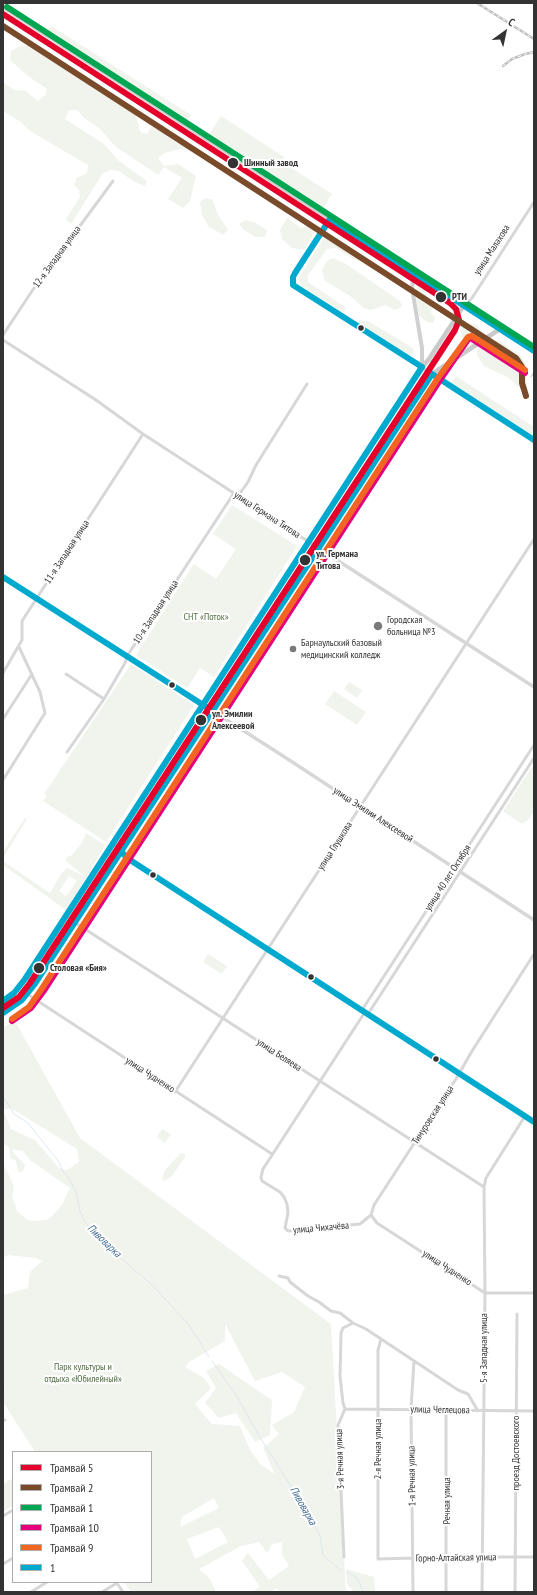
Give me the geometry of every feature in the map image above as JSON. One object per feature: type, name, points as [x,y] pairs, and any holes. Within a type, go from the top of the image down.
[{"type":"main road","points":[[3,7],[534,351]]},
{"type":"main road","points":[[414,273],[412,288],[422,348],[422,367]]},
{"type":"main road","points":[[3,1001],[14,993],[25,979],[422,367],[464,306]]},
{"type":"main road","points":[[3,1013],[17,1005],[27,994],[432,374],[500,329]]},
{"type":"street","name":"12-я Западная улица","points":[[3,335],[34,288],[113,181]]},
{"type":"street","name":"улица Малахова","points":[[464,306],[472,298],[534,202]]},
{"type":"street","points":[[330,219],[293,276],[293,285],[534,440]]},
{"type":"street","name":"улица Германа Титова","points":[[3,340],[96,400],[144,434],[238,496],[534,687]]},
{"type":"street","points":[[238,496],[307,384]]},
{"type":"street","name":"11-я Западная улица","points":[[3,673],[22,640],[22,621],[144,434]]},
{"type":"street","name":"10-я Западная улица","points":[[67,752],[104,699],[125,663],[127,656],[234,493]]},
{"type":"street","name":"улица Глушкова","points":[[175,1092],[534,539]]},
{"type":"street","points":[[3,577],[203,705]]},
{"type":"street","points":[[3,780],[46,713],[40,692],[19,647]]},
{"type":"street","points":[[3,719],[32,674]]},
{"type":"street","points":[[66,674],[104,699]]},
{"type":"street","name":"улица Эмилии Алексеевой","points":[[203,705],[534,920]]},
{"type":"street","name":"улица 40 лет Октября","points":[[365,1012],[454,868],[534,745]]},
{"type":"street","name":"улица 40 лет Октября","points":[[261,1177],[263,1169],[272,1154],[534,758]]},
{"type":"street","points":[[113,844],[126,858],[534,1122]]},
{"type":"street","name":"улица Беляева","points":[[74,922],[484,1187]]},
{"type":"street","name":"Тимуровская улица","points":[[371,1215],[374,1205],[415,1143],[534,954]]},
{"type":"street","name":"улица Чудненко","points":[[27,994],[272,1154]]},
{"type":"street","name":"5-я Западная улица","points":[[482,1592],[485,1293],[484,1187],[486,1178],[525,1116]]},
{"type":"street","name":"улица Чихачёва","points":[[261,1177],[262,1181],[280,1192],[284,1197],[287,1204],[288,1214],[285,1228],[288,1231],[360,1224],[371,1215]]},
{"type":"street","name":"улица Чудненко","points":[[371,1215],[377,1223],[485,1293]]},
{"type":"street","points":[[279,1276],[288,1278],[290,1282],[308,1296],[331,1311],[340,1313],[353,1323],[366,1329],[458,1390],[468,1394],[478,1411]]},
{"type":"street","points":[[485,1293],[534,1293]]},
{"type":"street","name":"проезд Достоевского","points":[[515,1592],[517,1314]]},
{"type":"street","points":[[345,1409],[340,1376],[341,1333],[343,1328],[353,1323]]},
{"type":"street","name":"2-я Речная улица","points":[[378,1559],[378,1350],[381,1339]]},
{"type":"street","name":"1-я Речная улица","points":[[413,1592],[411,1409],[414,1361]]},
{"type":"street","name":"улица Чеглецова","points":[[345,1409],[534,1411]]},
{"type":"street","name":"3-я Речная улица","points":[[344,1557],[338,1425],[345,1409]]},
{"type":"street","name":"Речная улица","points":[[446,1410],[446,1592]]},
{"type":"street","points":[[3,1516],[12,1511]]},
{"type":"street","name":"Горно-Алтайская улица","points":[[378,1559],[534,1557]]},
{"type":"street","points":[[3,1564],[12,1559]]},
{"type":"street","points":[[30,1592],[45,1583]]},
{"type":"street","points":[[102,1592],[116,1583]]},
{"type":"street","points":[[118,1583],[123,1592]]},
{"type":"green space","points":[[51,26],[191,115],[187,122],[48,32]]},
{"type":"green space","points":[[29,45],[72,74],[81,75],[102,89],[109,97],[123,102],[135,111],[140,132],[147,134],[151,127],[155,127],[177,143],[185,142],[195,149],[194,152],[181,149],[164,153],[158,158],[164,166],[178,164],[196,176],[190,201],[183,208],[168,199],[182,178],[164,167],[158,175],[116,147],[99,128],[84,118],[77,110],[69,110],[65,119],[104,144],[119,161],[147,181],[145,186],[133,181],[119,171],[111,170],[103,173],[71,224],[66,219],[80,197],[79,190],[74,185],[77,178],[87,173],[88,165],[30,131],[21,122],[3,111],[3,82],[14,90],[26,91],[38,101],[45,95],[47,89],[28,76],[10,60],[11,51],[20,46]]},
{"type":"green space","points":[[221,116],[284,157],[282,162],[332,194],[322,209],[208,136]]},
{"type":"green space","points":[[205,198],[213,200],[217,213],[228,230],[223,235],[208,226],[202,215],[200,202]]},
{"type":"green space","points":[[287,218],[301,228],[311,225],[317,229],[304,250],[292,248],[282,239],[280,230]]},
{"type":"green space","points":[[245,220],[254,222],[267,230],[265,237],[255,237],[243,229],[239,224]]},
{"type":"green space","points":[[331,237],[358,254],[359,261],[353,259],[336,248],[327,249],[308,275],[308,282],[345,307],[346,311],[342,312],[302,286],[299,281],[300,276],[323,239]]},
{"type":"green space","points":[[333,258],[346,264],[400,301],[402,306],[395,310],[385,305],[371,310],[364,308],[350,296],[325,281],[322,271],[326,262]]},
{"type":"green space","points":[[418,286],[424,287],[427,299],[432,306],[431,313],[435,317],[433,323],[427,322],[419,316],[415,292]]},
{"type":"green space","points":[[359,320],[368,321],[413,348],[414,353],[408,355],[359,324]]},
{"type":"green space","points":[[469,323],[477,325],[481,331],[477,341],[467,348],[462,341],[463,335],[460,331],[462,326]]},
{"type":"green space","points":[[490,341],[500,341],[521,356],[527,368],[526,384],[529,394],[527,395],[509,378],[484,366],[477,355],[477,350]]},
{"type":"green space","points":[[456,376],[534,427],[534,436],[451,383]]},
{"type":"green space","name":"СНТ «Поток»","points":[[232,505],[297,546],[214,677],[200,668],[187,688],[136,655],[194,564],[216,579],[236,549],[213,534]]},
{"type":"green space","points":[[131,664],[194,705],[106,842],[43,801],[47,796],[44,794]]},
{"type":"green space","points":[[349,682],[362,690],[357,698],[344,689]]},
{"type":"green space","points":[[334,691],[366,712],[357,725],[325,704]]},
{"type":"green space","points":[[534,767],[534,811],[528,820],[522,824],[504,812],[504,810],[531,768]]},
{"type":"green space","points":[[25,818],[27,819],[3,858],[3,852]]},
{"type":"green space","points":[[86,833],[105,845],[66,910],[3,865],[3,861],[50,893],[61,874],[67,868],[84,876],[66,861],[67,857],[72,855],[81,844]],"holes":[[[69,876],[77,881],[66,896],[59,891]]]},
{"type":"green space","points":[[208,954],[227,966],[222,974],[203,962]]},
{"type":"green space","name":"Парк культуры и отдыха «Юбилейный»","points":[[15,1021],[80,1138],[331,1324],[346,1592],[280,1592],[277,1588],[271,1592],[252,1592],[260,1587],[242,1561],[248,1553],[269,1580],[289,1566],[282,1554],[282,1542],[272,1544],[267,1553],[259,1542],[241,1546],[199,1569],[210,1579],[216,1592],[131,1592],[125,1583],[152,1583],[152,1451],[34,1451],[3,1402],[3,1392],[5,1390],[3,1388],[3,1295],[28,1288],[30,1272],[42,1261],[36,1258],[8,1255],[3,1258],[3,1163],[14,1186],[12,1197],[17,1211],[27,1220],[47,1220],[62,1205],[70,1188],[30,1160],[23,1151],[13,1149],[13,1152],[25,1165],[21,1172],[18,1172],[16,1161],[10,1158],[9,1147],[3,1144],[3,1110],[3,1027]],"holes":[[[11,1108],[77,1149],[79,1162],[67,1170],[59,1168],[35,1140],[11,1129],[3,1110]],[[225,1324],[255,1381],[282,1372],[305,1387],[294,1412],[272,1425],[279,1434],[263,1448],[275,1474],[261,1465],[250,1450],[240,1426],[212,1424],[195,1404],[211,1388],[204,1378],[185,1367],[189,1362],[225,1341]],[[214,1498],[219,1508],[180,1527],[182,1517]],[[219,1527],[228,1542],[195,1559],[187,1539]]]},
{"type":"green space","points":[[162,1129],[171,1134],[165,1143],[157,1137]]},
{"type":"green space","points":[[181,1153],[185,1154],[185,1157],[172,1176],[164,1181],[162,1179],[165,1170]]},
{"type":"green space","points":[[219,1364],[272,1400],[270,1435],[255,1442],[236,1413],[219,1418],[205,1403],[216,1388],[206,1371]]},
{"type":"green space","points":[[12,1479],[12,1507],[3,1512],[3,1484]]},
{"type":"green space","points":[[346,1569],[374,1577],[375,1592],[354,1592],[347,1584]]},
{"type":"waterway","name":"Пивоварка","points":[[3,1096],[14,1114],[28,1123],[59,1162],[63,1172],[68,1177],[76,1192],[80,1211],[85,1222],[96,1236],[154,1287],[189,1325],[209,1357]]},
{"type":"waterway","name":"Пивоварка","points":[[212,1361],[236,1395],[261,1439],[304,1507],[320,1536],[323,1555],[340,1570]]},
{"type":"waterway","name":"Пивоварка","points":[[347,1572],[356,1577],[363,1592]]},
{"type":"tram line","name":"1","points":[[7,7],[534,347]]},
{"type":"tram line","name":"5","points":[[3,14],[450,303],[456,309],[459,320],[455,330],[30,983],[19,997],[3,1008]]},
{"type":"tram line","name":"2","points":[[3,26],[516,358],[522,367],[522,383],[526,396]]},
{"type":"tram line","name":"9","points":[[12,1019],[29,1007],[41,990],[438,378],[468,337],[472,336],[525,370]]},
{"type":"tram line","name":"10","points":[[12,1021],[31,1008],[43,992],[440,380],[469,338],[525,373]]},
{"type":"tram line","points":[[531,377],[534,372]]},
{"type":"railway","points":[[477,3],[534,39]]},
{"type":"railway","points":[[503,66],[512,59],[534,52]]},
{"type":"transit line","name":"1","points":[[3,1001],[14,993],[25,979],[422,367],[293,285],[293,277],[295,273],[330,219],[534,351]]},
{"type":"transit line","name":"1","points":[[3,1013],[22,1000],[34,985],[432,374],[534,440]]},
{"type":"transit line","name":"1","points":[[3,577],[211,710]]},
{"type":"transit line","name":"1","points":[[121,851],[127,858],[534,1122]]},
{"type":"place","name":"Шинный завод","points":[[233,163]]},
{"type":"place","name":"РТИ","points":[[441,297]]},
{"type":"place","name":"ул. Германа Титова","points":[[305,560]]},
{"type":"place","name":"Городская больница №3","points":[[378,626]]},
{"type":"place","name":"Барнаульский базовый медицинский колледж","points":[[293,649]]},
{"type":"place","name":"ул. Эмилии Алексеевой","points":[[201,720]]},
{"type":"place","name":"Столовая «Бия»","points":[[39,968]]}]
